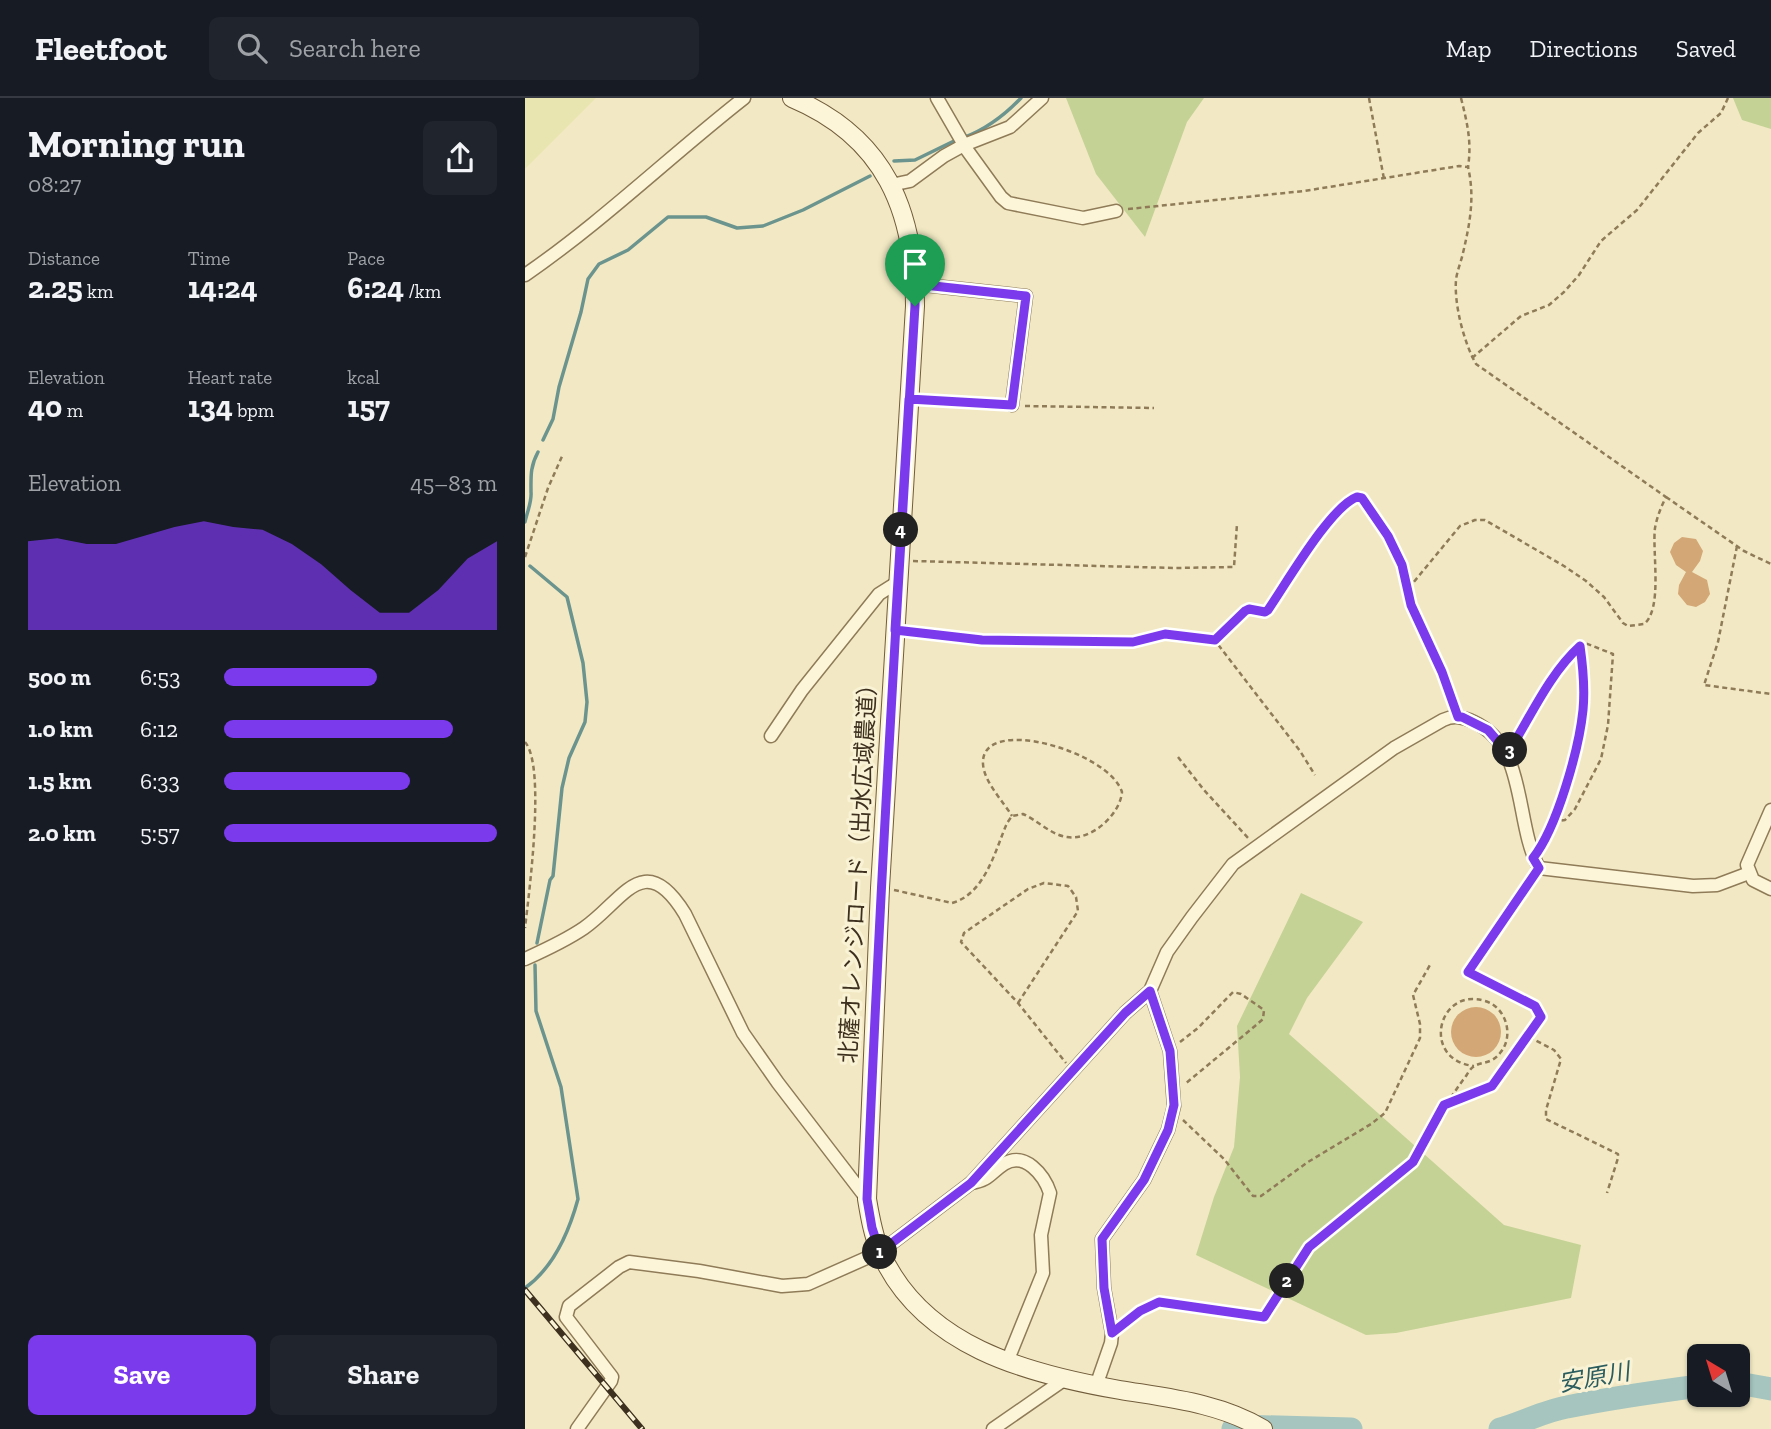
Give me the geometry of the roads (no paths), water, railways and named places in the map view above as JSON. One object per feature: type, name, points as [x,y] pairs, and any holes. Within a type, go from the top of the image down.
[{"type":"street","points":[[525,275],[565,248],[744,98]]},
{"type":"street","name":"北薩オレンジロード（出水広域農道）","points":[[792,98],[829,117],[849,132],[865,147],[891,185],[908,229],[915,284],[880,888],[867,1199],[880,1252],[902,1288],[922,1313],[969,1346],[1007,1362],[1065,1379],[1188,1401],[1233,1414],[1263,1429]]},
{"type":"street","points":[[937,98],[961,141],[1008,203],[1083,218],[1116,211]]},
{"type":"street","points":[[891,185],[910,181],[961,141],[1010,127],[1042,98]]},
{"type":"street","points":[[915,284],[1026,296],[1012,405]]},
{"type":"street","points":[[771,736],[802,690],[879,594],[898,582]]},
{"type":"street","points":[[577,1429],[612,1377],[566,1317],[569,1307],[629,1262],[782,1286],[808,1284],[880,1252],[971,1183],[1125,1013],[1150,991],[1167,953],[1233,864],[1394,748],[1443,720],[1462,717],[1488,730],[1508,753],[1526,835],[1536,863],[1693,886],[1717,885],[1749,873]]},
{"type":"street","points":[[1771,810],[1747,865],[1749,873],[1761,885],[1771,889]]},
{"type":"street","points":[[525,959],[564,941],[586,927],[610,907],[619,895],[635,885],[646,882],[667,890],[685,914],[743,1033],[867,1199]]},
{"type":"street","points":[[1097,1386],[1112,1333],[1104,1288],[1102,1239],[1144,1180],[1168,1130],[1174,1099],[1170,1051],[1150,991]]},
{"type":"street","points":[[971,1183],[985,1181],[1005,1163],[1020,1161],[1029,1164],[1039,1173],[1050,1193],[1041,1235],[1043,1273],[1007,1362]]},
{"type":"street","points":[[993,1429],[1065,1379]]},
{"type":"waterway","points":[[963,138],[995,121],[1021,98]]},
{"type":"waterway","points":[[894,161],[915,160],[956,140]]},
{"type":"waterway","points":[[543,440],[553,419],[588,279],[599,264],[628,250],[668,217],[706,217],[737,228],[763,226],[803,210],[870,176]]},
{"type":"waterway","points":[[525,522],[531,500],[532,467],[538,452]]},
{"type":"waterway","points":[[530,566],[567,597],[583,663],[587,702],[585,722],[569,758],[562,788],[553,876],[537,943]]},
{"type":"waterway","points":[[525,1288],[552,1260],[570,1224],[578,1199],[561,1087],[536,1011],[535,965]]},
{"type":"waterway","name":"安原川","points":[[1750,1385],[1771,1389]]},
{"type":"waterway","name":"安原川","points":[[1500,1429],[1558,1409],[1687,1388]]},
{"type":"waterway","name":"安原川","points":[[1233,1429],[1239,1426],[1351,1429]]},
{"type":"railway","points":[[525,1290],[642,1429]]}]
